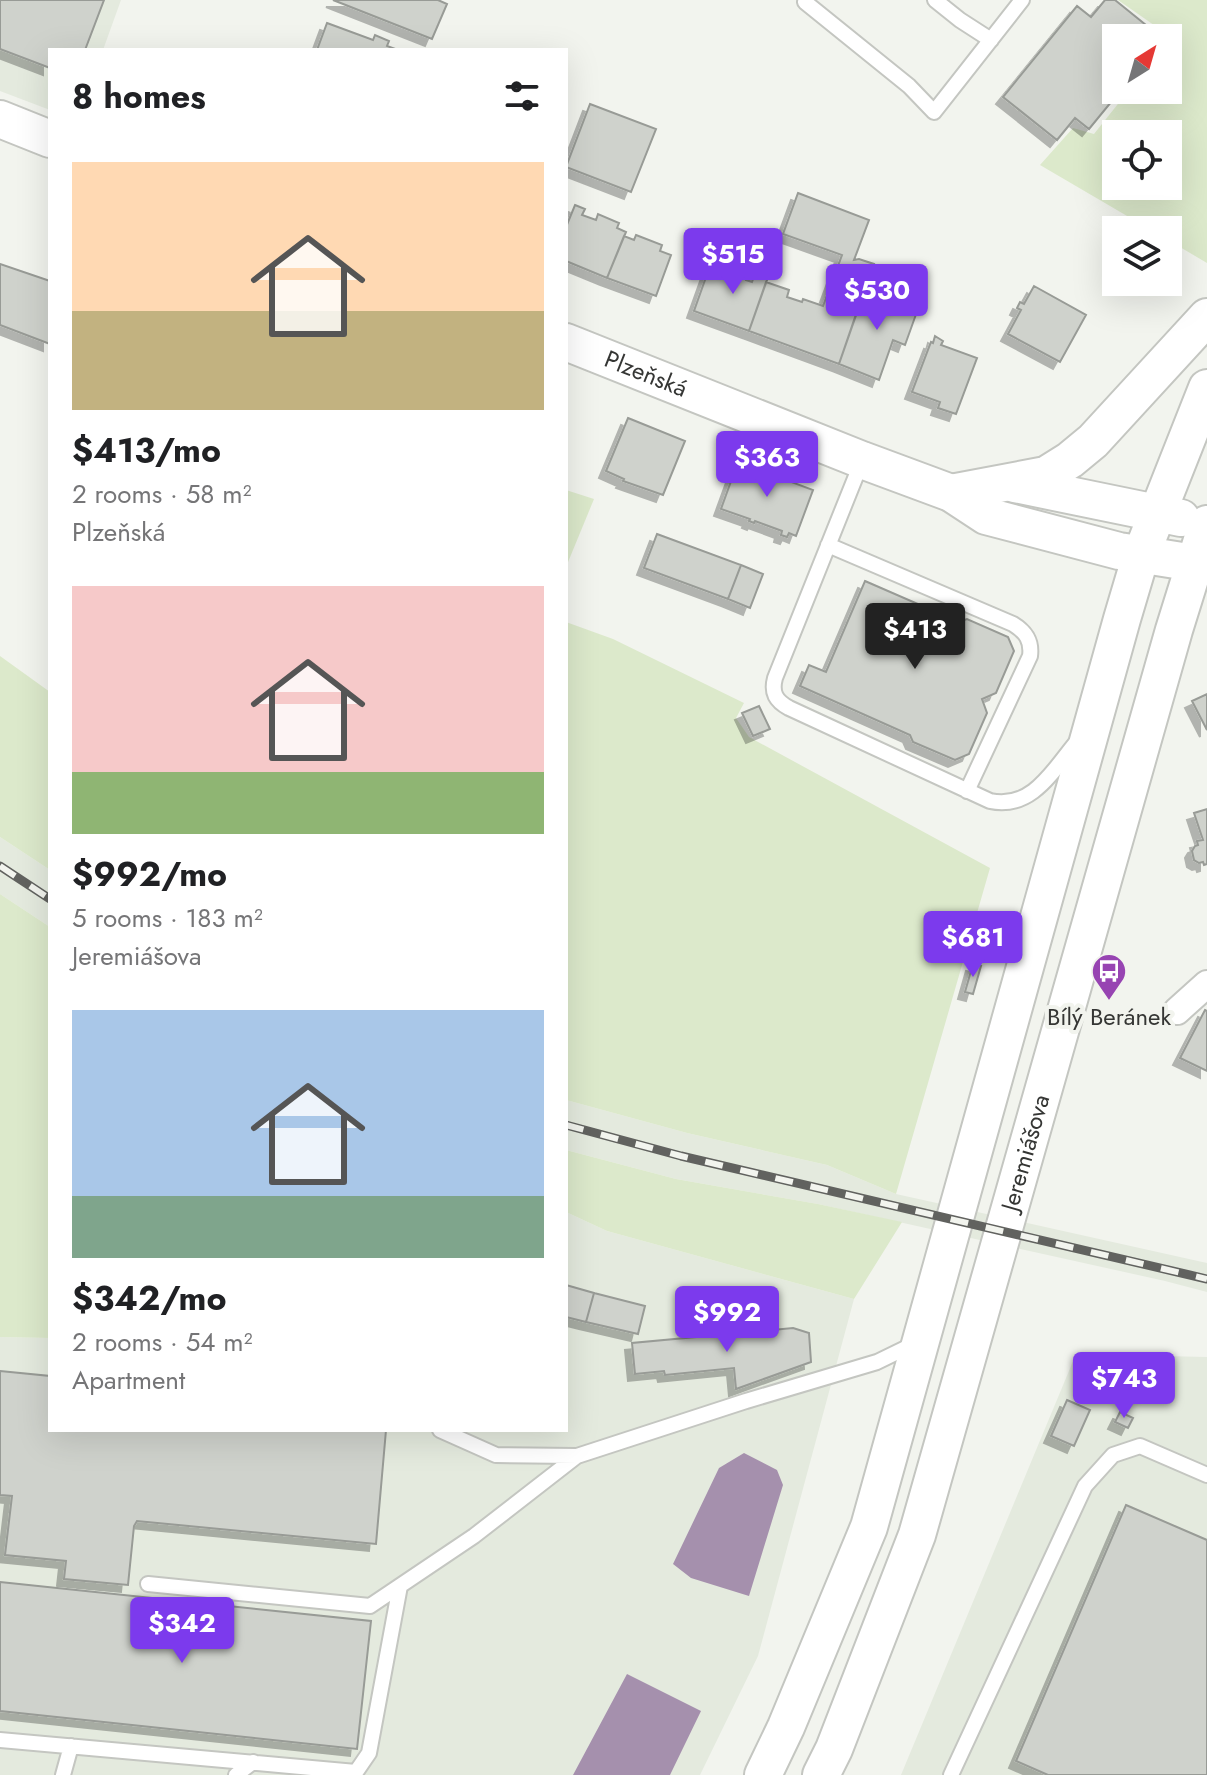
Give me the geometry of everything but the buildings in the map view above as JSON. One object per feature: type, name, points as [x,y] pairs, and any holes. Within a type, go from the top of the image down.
[{"type":"main road","points":[[0,119],[48,138]]},
{"type":"main road","points":[[951,493],[1046,475],[1070,460],[1093,441],[1207,317]]},
{"type":"main road","name":"Plzeňská","points":[[568,343],[951,493],[986,516],[1082,542],[1201,564]]},
{"type":"main road","points":[[1141,555],[1207,388]]},
{"type":"main road","points":[[1006,482],[1207,524]]},
{"type":"main road","name":"Jeremiášova","points":[[821,1775],[834,1749],[917,1535],[1080,956],[1201,564],[1207,524]]},
{"type":"main road","name":"Jeremiášova","points":[[763,1775],[869,1527],[1141,555]]},
{"type":"street","points":[[1177,1011],[1207,984]]},
{"type":"lane","points":[[935,0],[991,40]]},
{"type":"lane","points":[[805,2],[909,86],[934,112],[1022,0]]},
{"type":"lane","points":[[862,460],[775,678],[774,696],[789,708],[1000,804],[1030,796],[1091,726]]},
{"type":"lane","points":[[828,545],[1013,624],[1023,630],[1029,640],[1030,656],[967,791]]},
{"type":"lane","points":[[444,1432],[496,1455],[577,1456],[877,1362],[920,1342]]},
{"type":"lane","points":[[951,1775],[1085,1486],[1113,1455],[1140,1446],[1207,1475]]},
{"type":"lane","points":[[148,1584],[370,1606],[474,1536],[577,1456]]},
{"type":"lane","points":[[0,1740],[356,1772],[369,1753],[400,1586]]},
{"type":"lane","points":[[63,1775],[71,1746]]},
{"type":"lane","points":[[236,1775],[253,1762]]},
{"type":"shaded area","points":[[0,0],[121,0],[104,48],[48,48],[48,109],[0,91]]},
{"type":"shaded area","points":[[0,837],[48,869],[48,926],[0,894]]},
{"type":"shaded area","points":[[568,1101],[687,1133],[827,1165],[896,1194],[1207,1263],[1207,1292],[818,1204],[676,1179],[568,1151]]},
{"type":"shaded area","points":[[568,1213],[607,1231],[854,1299],[758,1656],[700,1775],[0,1775],[0,1337],[48,1338],[48,1432],[568,1432]]},
{"type":"shaded area","points":[[1076,1354],[1207,1357],[1207,1775],[901,1775]]},
{"type":"shaded area","points":[[744,1453],[777,1470],[783,1485],[749,1596],[691,1578],[673,1564],[719,1468]]},
{"type":"shaded area","points":[[627,1674],[701,1711],[670,1775],[573,1775]]},
{"type":"green space","points":[[1118,0],[1207,0],[1207,263],[1182,248],[1182,216],[1127,216],[1040,165],[1073,128],[1094,134],[1102,124],[1102,200],[1182,200],[1182,120],[1105,120],[1118,104],[1182,104],[1182,24],[1152,24]]},
{"type":"green space","points":[[568,491],[594,499],[568,562]]},
{"type":"green space","points":[[568,623],[613,639],[744,703],[736,718],[749,737],[990,868],[896,1194],[827,1165],[687,1133],[568,1101]]},
{"type":"green space","points":[[0,656],[48,691],[48,869],[0,837]]},
{"type":"green space","points":[[0,894],[48,926],[48,1338],[0,1337]]},
{"type":"green space","points":[[568,1151],[676,1179],[902,1222],[854,1299],[607,1231],[568,1213]]},
{"type":"railway","points":[[0,866],[48,898]]},
{"type":"railway","points":[[568,1126],[681,1156],[1207,1279]]},
{"type":"place","name":"Bílý Beránek","points":[[1109,1002]]}]
